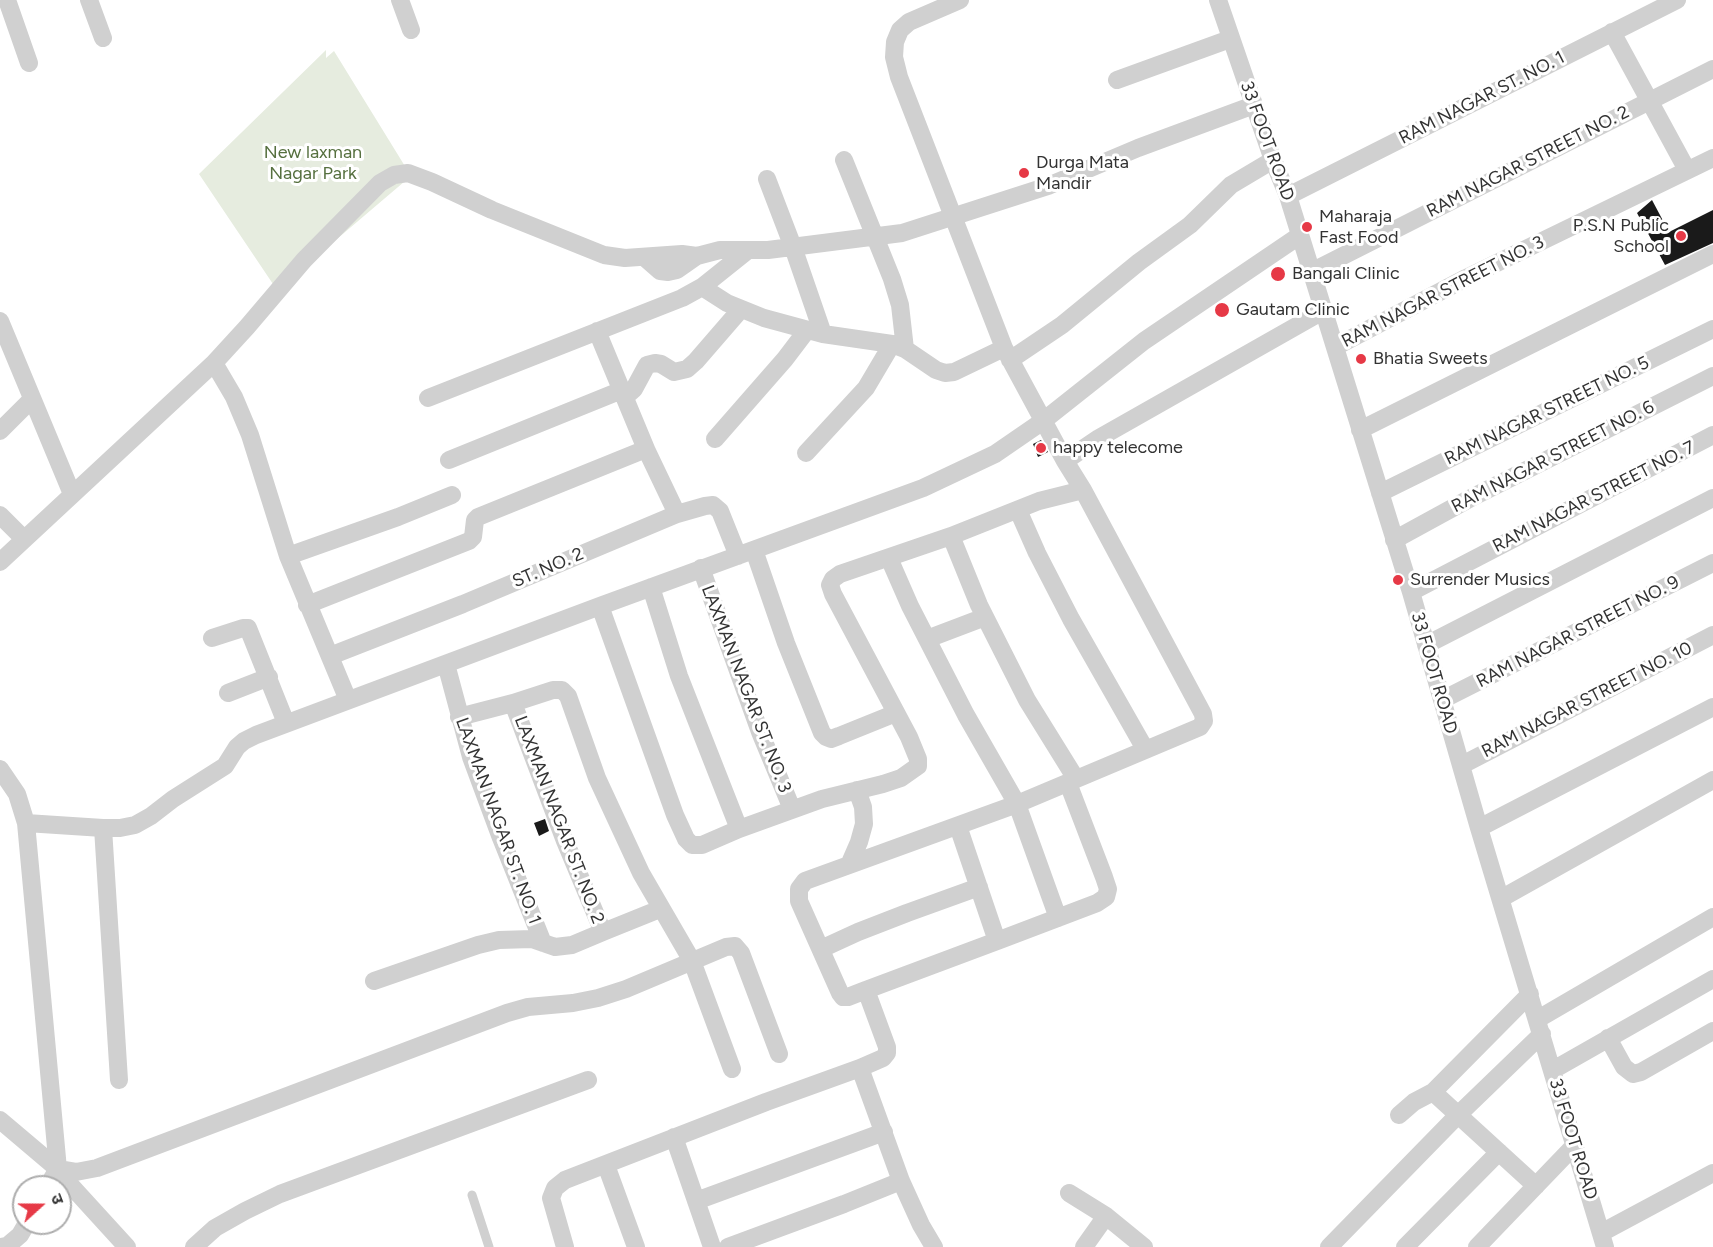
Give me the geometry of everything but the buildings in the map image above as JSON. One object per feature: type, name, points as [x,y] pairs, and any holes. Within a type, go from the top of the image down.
[{"type":"street","points":[[7,0],[28,63]]},
{"type":"street","points":[[89,0],[103,38]]},
{"type":"street","points":[[400,0],[411,30]]},
{"type":"street","points":[[951,536],[985,617],[1072,781],[1108,889],[1106,897],[1097,903],[843,997],[799,901],[799,889],[805,881],[1017,804],[1072,781],[1145,749],[1200,726],[1204,721],[1203,714],[1083,490],[1007,354],[899,78],[894,57],[895,42],[900,30],[909,22],[960,0]]},
{"type":"street","name":"33 FOOT ROAD","points":[[1218,0],[1273,160],[1288,196],[1335,347],[1411,592],[1479,828],[1502,898],[1603,1240]]},
{"type":"street","name":"RAM NAGAR ST. NO. 1","points":[[1288,196],[1677,0]]},
{"type":"street","points":[[1612,32],[1687,170]]},
{"type":"street","points":[[1117,80],[1230,39]]},
{"type":"street","name":"RAM NAGAR STREET NO. 2","points":[[1311,272],[1713,69]]},
{"type":"street","points":[[0,562],[214,363],[248,327],[304,260],[380,183],[394,175],[408,173],[432,182],[492,210],[604,255],[625,258],[682,254],[696,256],[720,250],[747,251],[902,233],[1048,186],[1138,148],[1254,105]]},
{"type":"street","name":"RAM NAGAR STREET NO. 3","points":[[1335,347],[1466,278],[1713,158]]},
{"type":"street","points":[[806,453],[866,388],[899,346],[900,304],[844,160]]},
{"type":"street","points":[[702,287],[741,309],[815,332],[899,346],[936,370],[945,373],[954,372],[1007,354],[1062,325],[1190,225],[1232,185],[1273,160]]},
{"type":"street","points":[[767,179],[794,246],[815,332]]},
{"type":"street","points":[[26,823],[103,828],[135,825],[225,766],[237,747],[244,741],[286,723],[922,488],[995,454],[1043,421],[1144,341],[1299,236]]},
{"type":"street","points":[[428,398],[682,298],[702,287],[747,251]]},
{"type":"street","points":[[1360,430],[1713,254]]},
{"type":"street","points":[[644,257],[660,271],[668,272],[677,270],[696,256]]},
{"type":"street","points":[[677,270],[682,298]]},
{"type":"street","points":[[449,460],[634,389],[647,365],[661,364],[674,372],[687,369],[741,309]]},
{"type":"street","points":[[1065,461],[1099,438],[1323,311]]},
{"type":"street","points":[[0,321],[72,494]]},
{"type":"street","name":"RAM NAGAR STREET NO. 5","points":[[1380,493],[1713,329]]},
{"type":"street","points":[[597,331],[646,449],[677,514]]},
{"type":"street","points":[[715,439],[785,359],[815,332]]},
{"type":"street","points":[[214,363],[234,398],[250,435],[288,556],[348,700]]},
{"type":"street","name":"RAM NAGAR STREET NO. 6","points":[[1394,540],[1479,494],[1713,376]]},
{"type":"street","points":[[0,431],[32,399]]},
{"type":"street","name":"RAM NAGAR STREET NO. 7","points":[[1411,592],[1713,435]]},
{"type":"street","points":[[307,605],[469,541],[473,537],[475,520],[478,517],[646,449]]},
{"type":"street","points":[[600,606],[675,815],[692,845],[702,845],[792,809],[901,778],[918,766],[918,759],[896,713],[846,621],[830,585],[833,579],[840,574],[951,536],[1039,501],[1083,490]]},
{"type":"street","points":[[288,556],[452,495]]},
{"type":"street","points":[[1426,645],[1713,498]]},
{"type":"street","name":"ST. NO. 2","points":[[330,656],[474,600],[677,514],[705,506],[717,507],[746,553]]},
{"type":"street","points":[[1018,510],[1071,619],[1145,749]]},
{"type":"street","points":[[0,515],[24,539]]},
{"type":"street","points":[[746,553],[826,737],[839,736],[896,713]]},
{"type":"street","points":[[889,558],[966,715],[1017,804],[1058,918]]},
{"type":"street","name":"RAM NAGAR STREET NO. 9","points":[[1443,700],[1713,563]]},
{"type":"street","name":"LAXMAN NAGAR ST. NO. 3","points":[[701,568],[760,732],[792,809]]},
{"type":"street","points":[[651,587],[680,676],[739,829]]},
{"type":"street","points":[[927,639],[985,617]]},
{"type":"street","points":[[212,638],[248,628],[286,723]]},
{"type":"street","name":"RAM NAGAR STREET NO. 10","points":[[1462,765],[1713,635]]},
{"type":"street","name":"LAXMAN NAGAR ST. NO. 1","points":[[446,664],[459,717],[501,838],[543,943]]},
{"type":"street","points":[[228,693],[268,677]]},
{"type":"street","points":[[513,703],[553,690],[562,690],[568,696],[597,778],[640,873],[692,961],[732,1069]]},
{"type":"street","name":"LAXMAN NAGAR ST. NO. 2","points":[[374,981],[499,940],[532,939],[555,947],[572,945],[603,932],[513,703],[459,717]]},
{"type":"street","points":[[1479,828],[1713,707]]},
{"type":"street","points":[[0,769],[17,794],[26,823],[58,1169],[55,1175]]},
{"type":"street","points":[[1502,898],[1713,780]]},
{"type":"street","points":[[849,865],[864,824],[863,807],[857,790]]},
{"type":"street","points":[[958,826],[997,941]]},
{"type":"street","points":[[103,828],[119,1080]]},
{"type":"street","points":[[821,949],[858,932],[979,887]]},
{"type":"street","points":[[603,932],[660,909]]},
{"type":"street","points":[[1329,1247],[1540,1026],[1713,916]]},
{"type":"street","points":[[58,1169],[76,1172],[97,1168],[507,1013],[528,1007],[598,998],[726,947],[735,946],[741,953],[779,1054]]},
{"type":"street","points":[[1553,1070],[1713,979]]},
{"type":"street","points":[[565,1247],[553,1210],[552,1198],[555,1188],[565,1180],[883,1058],[887,1053],[887,1047],[866,990]]},
{"type":"street","points":[[1400,1115],[1414,1102],[1433,1092],[1530,994]]},
{"type":"street","points":[[1608,1038],[1624,1067],[1633,1074],[1641,1072],[1713,1031]]},
{"type":"street","points":[[860,1068],[901,1181],[929,1246]]},
{"type":"street","points":[[194,1247],[215,1228],[280,1194],[588,1080]]},
{"type":"street","points":[[1433,1092],[1536,1186]]},
{"type":"street","points":[[0,1120],[58,1169],[127,1247]]},
{"type":"street","points":[[696,1201],[884,1132]]},
{"type":"street","points":[[674,1137],[711,1247]]},
{"type":"street","points":[[1477,1247],[1575,1145]]},
{"type":"street","points":[[1405,1247],[1499,1152]]},
{"type":"street","points":[[606,1165],[636,1247]]},
{"type":"street","points":[[1603,1240],[1713,1173]]},
{"type":"street","points":[[728,1247],[750,1243],[901,1181]]},
{"type":"street","points":[[1069,1192],[1106,1216],[1144,1247]]},
{"type":"street","points":[[1084,1247],[1106,1216]]},
{"type":"street","points":[[0,1247],[7,1246],[20,1235]]},
{"type":"lane","points":[[472,1195],[489,1247]]},
{"type":"green space","name":"New laxman Nagar Park","points":[[326,50],[326,58],[334,51],[411,176],[277,290],[199,174]]},
{"type":"place","name":"Durga Mata Mandir","points":[[1024,173]]},
{"type":"place","name":"Maharaja Fast Food","points":[[1307,227]]},
{"type":"place","name":"P.S.N Public School","points":[[1681,236]]},
{"type":"place","name":"Bangali Clinic","points":[[1278,274]]},
{"type":"place","name":"Gautam Clinic","points":[[1222,310]]},
{"type":"place","name":"Bhatia Sweets","points":[[1361,359]]},
{"type":"place","name":"happy telecome","points":[[1041,448]]},
{"type":"place","name":"Surrender Musics","points":[[1398,580]]}]
